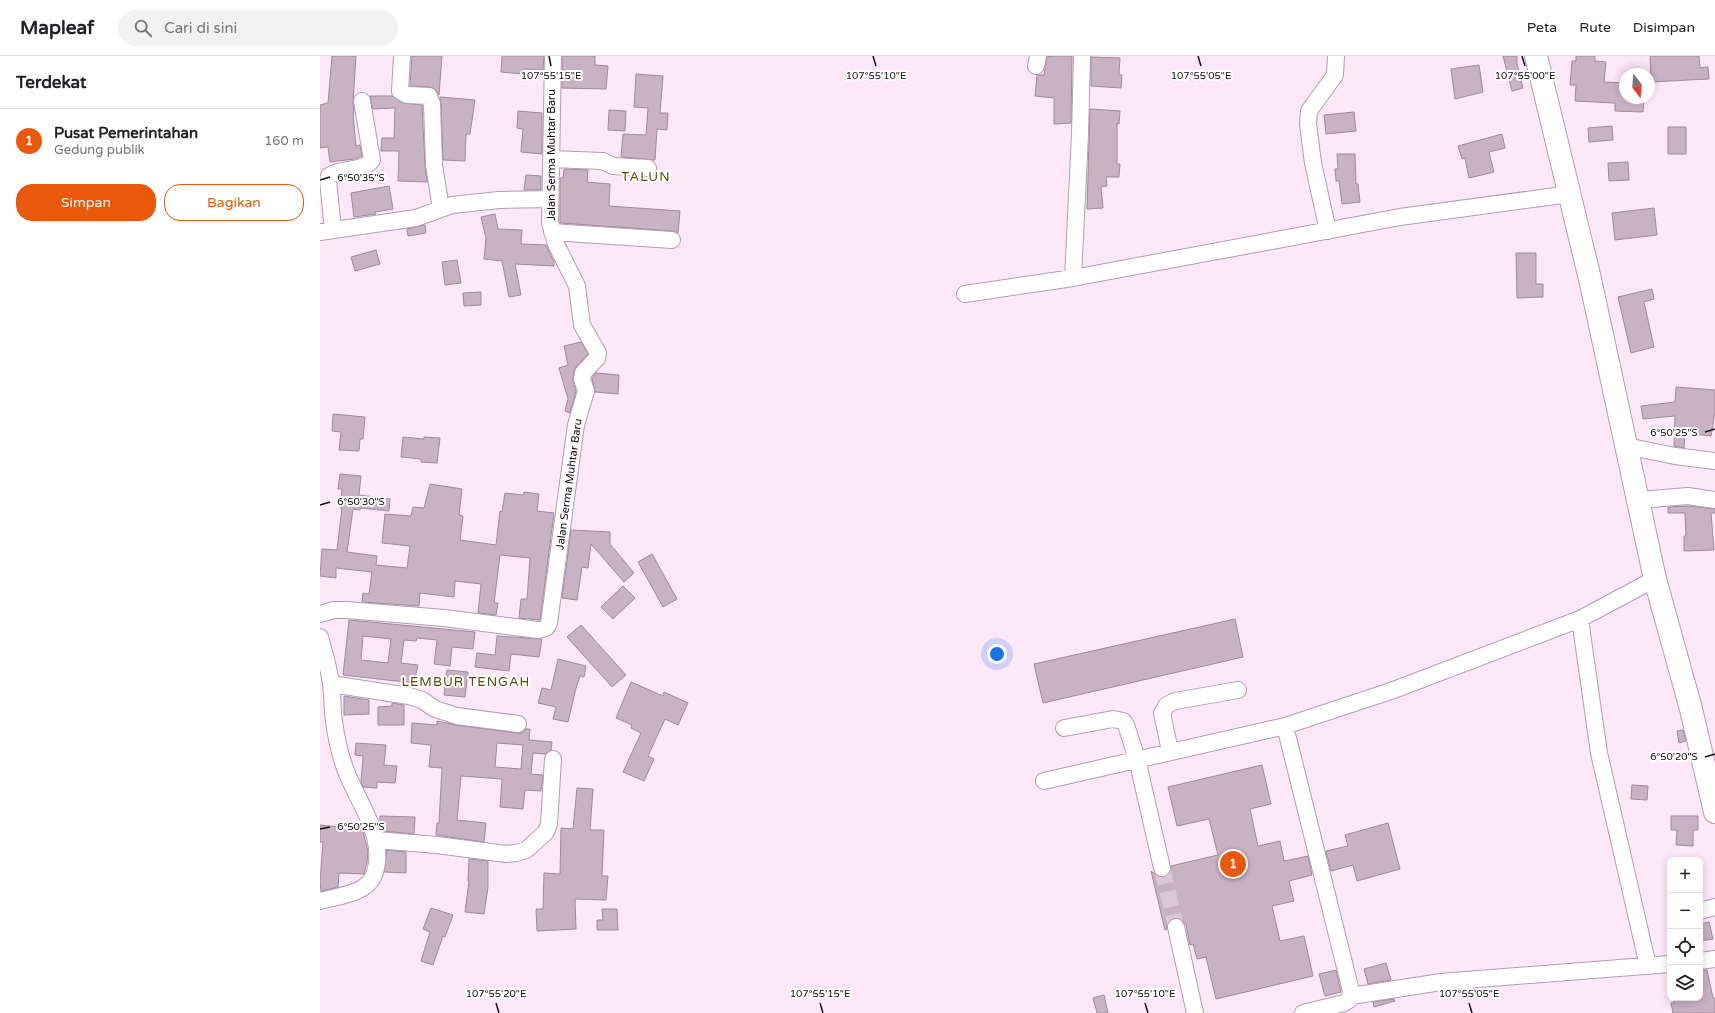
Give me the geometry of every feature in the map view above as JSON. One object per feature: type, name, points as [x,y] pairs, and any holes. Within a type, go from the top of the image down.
[{"type":"highway","points":[[1536,56],[1570,194],[1639,500],[1655,579],[1692,709],[1715,812]]},
{"type":"street","points":[[402,56],[400,91],[407,95],[429,96],[432,104],[434,165],[441,209]]},
{"type":"street","name":"Jalan Serma Muhtar Baru","points":[[320,614],[334,610],[347,610],[444,618],[538,630],[543,630],[548,626],[576,425],[586,391],[582,379],[583,373],[597,358],[598,353],[582,325],[577,286],[556,244],[550,223],[553,56]]},
{"type":"street","points":[[1073,278],[1082,56]]},
{"type":"street","points":[[1328,231],[1313,163],[1308,124],[1310,112],[1335,75],[1336,56]]},
{"type":"street","points":[[362,101],[372,160],[366,166],[335,173],[329,176],[326,231],[416,218],[452,206],[499,200],[550,199]]},
{"type":"street","points":[[552,159],[603,161],[613,166],[648,168]]},
{"type":"street","points":[[965,294],[1073,278],[1400,217],[1570,194]]},
{"type":"street","points":[[552,232],[672,240]]},
{"type":"street","points":[[1626,446],[1675,456],[1715,461]]},
{"type":"street","points":[[1639,500],[1688,496],[1715,500]]},
{"type":"street","points":[[1044,781],[1170,751],[1285,726],[1392,691],[1580,619],[1655,579]]},
{"type":"street","points":[[1580,619],[1599,753],[1648,966]]},
{"type":"street","points":[[320,637],[331,684],[334,721],[346,771],[376,840],[378,854],[376,870],[370,883],[358,891],[320,901]]},
{"type":"street","points":[[331,684],[409,696],[422,700],[435,709],[457,716],[518,724]]},
{"type":"street","points":[[1170,751],[1162,713],[1167,705],[1175,701],[1238,690]]},
{"type":"street","points":[[1064,728],[1113,718],[1123,721],[1126,724],[1138,759],[1162,868]]},
{"type":"street","points":[[1285,726],[1351,996]]},
{"type":"street","points":[[376,840],[407,842],[506,854],[526,850],[546,832],[549,824],[553,758]]},
{"type":"street","points":[[1703,910],[1715,907]]},
{"type":"street","points":[[1176,927],[1195,1013]]},
{"type":"street","points":[[1703,961],[1715,959]]},
{"type":"street","points":[[1303,1013],[1344,1003],[1351,996],[1441,982],[1667,964]]},
{"type":"building","points":[[332,56],[356,56],[353,114],[356,146],[360,145],[362,156],[355,159],[330,162],[328,147],[320,148],[320,105],[328,103]]},
{"type":"building","points":[[412,56],[442,56],[439,95],[435,89],[430,87],[410,86]]},
{"type":"building","points":[[502,56],[544,56],[543,70],[523,69],[523,74],[501,72]]},
{"type":"building","points":[[562,56],[595,56],[595,65],[608,66],[606,89],[562,88]]},
{"type":"building","points":[[1072,56],[1071,123],[1054,124],[1054,98],[1035,96],[1037,75],[1044,75],[1047,57]]},
{"type":"building","points":[[1503,56],[1517,56],[1517,64],[1523,88],[1512,91]]},
{"type":"building","points":[[1576,56],[1595,56],[1595,61],[1606,62],[1604,82],[1619,83],[1619,104],[1644,104],[1643,112],[1615,111],[1615,103],[1575,101],[1576,85],[1570,85],[1572,61],[1576,61]]},
{"type":"building","points":[[1650,56],[1699,56],[1700,68],[1708,67],[1709,79],[1655,82],[1655,68],[1650,68]]},
{"type":"building","points":[[1091,57],[1120,58],[1119,74],[1122,75],[1121,88],[1091,86]]},
{"type":"building","points":[[1479,65],[1483,92],[1455,99],[1451,69]]},
{"type":"building","points":[[636,74],[663,76],[660,113],[668,113],[667,130],[657,129],[655,160],[621,157],[623,134],[646,135],[648,108],[634,107]]},
{"type":"building","points":[[370,96],[392,96],[403,103],[422,105],[427,182],[398,181],[399,151],[381,151],[382,138],[394,138],[395,108],[373,109]]},
{"type":"building","points":[[440,97],[475,100],[470,134],[466,134],[465,161],[443,160]]},
{"type":"building","points":[[1090,109],[1120,111],[1119,124],[1117,123],[1117,164],[1120,164],[1119,177],[1106,177],[1107,186],[1101,187],[1103,208],[1087,209]]},
{"type":"building","points":[[609,110],[626,111],[625,131],[608,130]]},
{"type":"building","points":[[518,111],[542,113],[542,154],[521,152],[523,129],[517,128]]},
{"type":"building","points":[[1354,112],[1356,131],[1326,134],[1324,115]]},
{"type":"building","points":[[1612,126],[1613,140],[1589,142],[1588,128]]},
{"type":"building","points":[[1668,127],[1686,127],[1686,154],[1668,154]]},
{"type":"building","points":[[1502,134],[1505,148],[1489,152],[1494,172],[1469,178],[1465,158],[1462,159],[1458,146]]},
{"type":"building","points":[[1337,154],[1355,154],[1356,184],[1358,184],[1360,202],[1342,204],[1339,181],[1336,181],[1335,169],[1338,169]]},
{"type":"building","points":[[1628,162],[1629,180],[1609,181],[1608,163]]},
{"type":"building","points":[[564,169],[588,170],[587,182],[610,184],[609,206],[680,211],[678,233],[673,231],[560,223],[560,178],[563,178]]},
{"type":"building","points":[[526,175],[541,176],[541,190],[524,190]]},
{"type":"building","points":[[389,186],[393,209],[375,212],[376,214],[354,217],[351,193]]},
{"type":"building","points":[[1654,208],[1657,235],[1615,240],[1612,213]]},
{"type":"building","points":[[495,214],[498,229],[522,230],[521,244],[546,245],[554,262],[554,266],[515,264],[521,295],[509,297],[502,261],[484,259],[486,238],[481,217]]},
{"type":"building","points":[[425,225],[426,233],[408,236],[407,229]]},
{"type":"building","points":[[376,250],[380,264],[355,271],[351,257]]},
{"type":"building","points":[[1516,253],[1536,253],[1536,284],[1543,284],[1543,297],[1517,298]]},
{"type":"building","points":[[457,260],[461,283],[445,285],[442,262]]},
{"type":"building","points":[[1652,289],[1654,299],[1644,302],[1654,347],[1631,353],[1618,297]]},
{"type":"building","points":[[481,292],[481,305],[464,306],[463,293]]},
{"type":"building","points":[[581,342],[588,354],[574,371],[573,382],[576,391],[570,413],[565,411],[568,399],[559,368],[568,365],[564,346]]},
{"type":"building","points":[[596,373],[619,375],[618,394],[595,392],[592,378]]},
{"type":"building","points":[[1676,387],[1715,390],[1715,412],[1711,436],[1685,433],[1684,448],[1674,446],[1675,416],[1643,419],[1641,406],[1675,402]]},
{"type":"building","points":[[333,414],[365,417],[363,439],[360,439],[359,451],[339,450],[341,432],[332,431]]},
{"type":"building","points":[[403,437],[424,439],[424,437],[440,438],[437,463],[421,462],[421,459],[401,457]]},
{"type":"building","points":[[340,474],[361,476],[359,495],[390,499],[389,511],[361,508],[360,510],[353,509],[347,552],[377,556],[376,565],[407,568],[410,546],[382,543],[385,514],[411,516],[413,507],[424,508],[430,484],[462,489],[459,515],[463,516],[460,540],[496,545],[500,511],[502,512],[505,493],[523,495],[524,492],[539,494],[537,511],[554,513],[540,620],[519,618],[521,599],[527,599],[530,558],[500,555],[494,603],[498,603],[496,615],[478,613],[481,584],[455,581],[454,597],[420,593],[419,606],[362,602],[363,593],[369,594],[372,572],[336,568],[336,578],[320,576],[322,549],[337,550],[342,508],[340,508],[342,489],[338,489]]},
{"type":"building","points":[[1688,506],[1715,509],[1715,513],[1711,513],[1714,550],[1684,551],[1684,536],[1686,536],[1685,513],[1668,513],[1668,507]]},
{"type":"building","points":[[571,530],[610,532],[610,544],[634,573],[624,582],[591,544],[588,568],[582,567],[577,600],[562,598]]},
{"type":"building","points":[[652,554],[677,599],[663,607],[638,562]]},
{"type":"building","points":[[623,586],[635,598],[613,619],[601,607]]},
{"type":"building","points":[[1235,619],[1243,657],[1043,703],[1034,664]]},
{"type":"building","points":[[349,620],[475,632],[473,649],[452,647],[450,666],[434,664],[437,640],[417,638],[416,641],[404,640],[401,663],[418,665],[414,683],[343,675]],"holes":[[[363,636],[391,639],[388,663],[361,660]]]},
{"type":"building","points":[[581,625],[626,675],[612,687],[567,637]]},
{"type":"building","points":[[497,636],[542,639],[539,657],[511,654],[509,671],[475,667],[477,653],[495,655]]},
{"type":"building","points":[[558,659],[586,666],[584,677],[580,676],[576,688],[568,722],[553,719],[556,707],[538,703],[542,688],[551,690]]},
{"type":"building","points":[[447,670],[468,672],[465,697],[444,695]]},
{"type":"building","points":[[631,682],[663,696],[664,692],[688,703],[678,725],[665,719],[648,756],[654,759],[644,781],[623,772],[641,733],[631,728],[632,725],[616,718]]},
{"type":"building","points":[[344,696],[369,700],[369,714],[344,715]]},
{"type":"building","points":[[392,703],[404,705],[404,725],[378,725],[378,707],[392,706]]},
{"type":"building","points":[[437,721],[517,733],[522,733],[526,729],[530,729],[529,740],[552,742],[551,750],[545,754],[533,753],[531,774],[543,775],[541,791],[525,790],[523,809],[500,807],[502,779],[461,776],[457,820],[486,823],[484,842],[436,835],[437,823],[439,823],[442,768],[429,767],[431,745],[411,743],[412,723],[437,725]],"holes":[[[497,743],[523,745],[521,769],[495,767]]]},
{"type":"building","points":[[1683,730],[1686,741],[1679,743],[1677,731]]},
{"type":"building","points":[[356,743],[386,745],[384,765],[397,766],[395,783],[377,782],[377,788],[363,787],[361,782],[363,756],[355,755]]},
{"type":"building","points":[[1262,765],[1271,804],[1250,809],[1258,846],[1280,841],[1284,861],[1308,856],[1312,875],[1289,881],[1294,901],[1272,906],[1280,941],[1304,936],[1313,976],[1216,999],[1206,957],[1197,959],[1193,944],[1190,945],[1186,925],[1178,918],[1174,918],[1169,920],[1167,929],[1165,930],[1151,871],[1159,877],[1164,877],[1169,875],[1171,866],[1218,855],[1209,819],[1177,826],[1168,787]]},
{"type":"building","points":[[1632,785],[1648,786],[1647,800],[1631,799]]},
{"type":"building","points":[[577,788],[593,789],[590,830],[604,830],[602,876],[608,876],[606,900],[575,899],[576,929],[537,931],[536,909],[543,909],[544,873],[560,874],[561,828],[573,829]]},
{"type":"building","points":[[380,816],[415,817],[414,834],[383,831]]},
{"type":"building","points":[[1671,816],[1698,816],[1698,830],[1693,830],[1693,846],[1676,845],[1677,830],[1671,830]]},
{"type":"building","points":[[1388,823],[1400,869],[1357,881],[1353,865],[1331,871],[1326,851],[1348,846],[1345,835]]},
{"type":"building","points":[[320,825],[339,827],[339,831],[362,828],[368,851],[364,874],[339,873],[338,887],[321,891],[320,882],[323,842],[320,842]]},
{"type":"building","points":[[387,850],[406,852],[406,873],[384,872]]},
{"type":"building","points":[[469,859],[488,861],[488,887],[484,914],[465,912],[469,881]]},
{"type":"building","points":[[431,908],[453,915],[445,937],[443,936],[433,965],[421,961],[430,932],[423,929]]},
{"type":"building","points":[[602,909],[617,909],[618,930],[597,930],[597,920],[603,920]]},
{"type":"building","points":[[1709,922],[1713,939],[1703,941],[1703,923]]},
{"type":"building","points":[[1386,963],[1391,980],[1368,984],[1364,969]]},
{"type":"building","points":[[1336,970],[1341,992],[1325,996],[1319,974]]},
{"type":"building","points":[[1703,970],[1707,970],[1713,998],[1715,998],[1715,1013],[1673,1013],[1671,1003],[1674,1003],[1674,1001],[1703,1001]]},
{"type":"building","points":[[1104,995],[1108,1013],[1097,1013],[1093,998]]},
{"type":"building","points":[[1394,999],[1395,1001],[1374,1007],[1373,1002]]},
{"type":"tunnel","points":[[1162,868],[1176,927]]},
{"type":"place","name":"Pusat Pemerintahan","points":[[1233,864]]},
{"type":"district","name":"TALUN","points":[[646,177]]},
{"type":"district","name":"LEMBUR TENGAH","points":[[466,682]]}]
